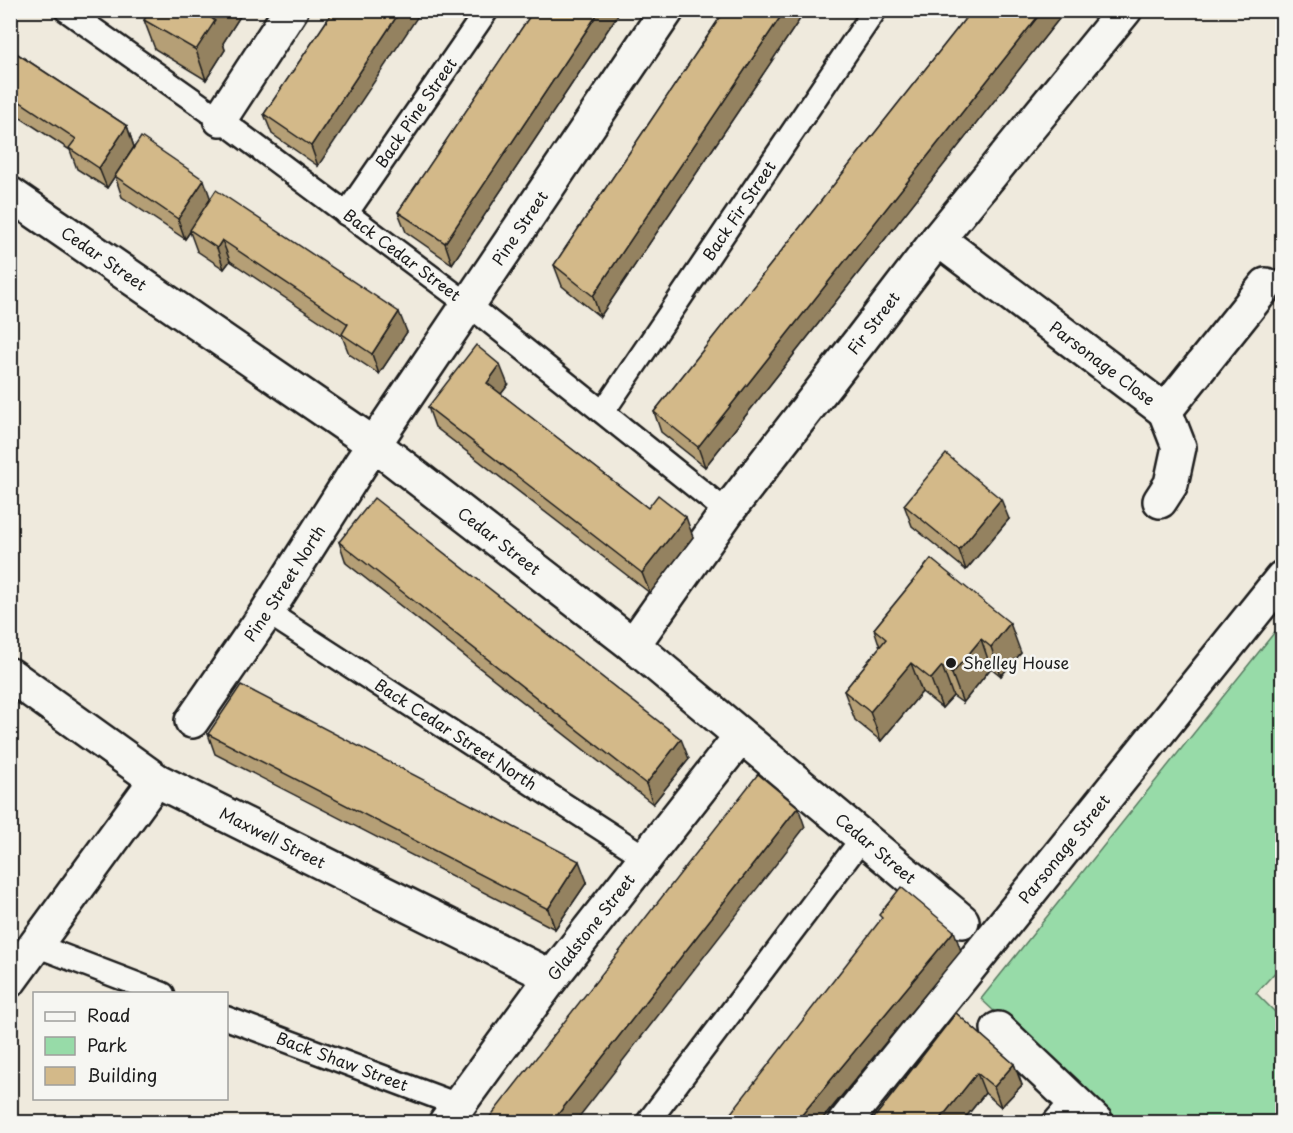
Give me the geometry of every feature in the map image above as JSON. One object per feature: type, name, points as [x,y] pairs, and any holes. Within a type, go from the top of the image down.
[{"type":"street","points":[[220,119],[291,10]]},
{"type":"street","name":"Pine Street","points":[[375,445],[667,10]]},
{"type":"street","name":"Fir Street","points":[[633,645],[727,512],[938,239],[1125,10]]},
{"type":"street","name":"Cedar Street","points":[[10,194],[375,445],[633,645],[864,836],[962,921]]},
{"type":"street","name":"Parsonage Close","points":[[938,239],[1165,411],[1266,285]]},
{"type":"street","points":[[1160,501],[1171,484],[1179,447],[1165,411]]},
{"type":"street","name":"Pine Street North","points":[[192,721],[267,612],[375,445]]},
{"type":"street","name":"Parsonage Street","points":[[845,1122],[1282,578]]},
{"type":"street","name":"Maxwell Street","points":[[10,675],[156,780],[552,977]]},
{"type":"street","name":"Gladstone Street","points":[[452,1114],[552,977],[741,736]]},
{"type":"street","points":[[21,957],[156,780]]},
{"type":"street","points":[[998,1029],[1063,1111],[1096,1122]]},
{"type":"lane","name":"Back Cedar Street","points":[[66,10],[92,17],[220,119],[469,305],[727,512]]},
{"type":"lane","name":"Back Pine Street","points":[[346,214],[487,10]]},
{"type":"lane","name":"Back Fir Street","points":[[603,412],[875,10]]},
{"type":"lane","name":"Back Cedar Street North","points":[[267,612],[645,857]]},
{"type":"lane","points":[[648,1122],[864,836]]},
{"type":"lane","points":[[21,957],[159,992]]},
{"type":"lane","name":"Back Shaw Street","points":[[228,1019],[452,1114]]},
{"type":"green space","points":[[1282,623],[1282,965],[1256,993],[1282,1019],[1282,1122],[1112,1122],[981,999]]},
{"type":"building","points":[[151,10],[214,10],[210,17],[215,21],[196,50],[144,20]]},
{"type":"building","points":[[334,10],[401,10],[311,146],[264,114]]},
{"type":"building","points":[[534,10],[600,10],[445,243],[398,212]]},
{"type":"building","points":[[725,10],[785,10],[593,296],[554,265]]},
{"type":"building","points":[[972,10],[1043,10],[698,447],[654,412]]},
{"type":"building","points":[[10,49],[127,126],[99,168],[69,148],[76,139],[10,95]]},
{"type":"building","points":[[141,137],[204,180],[178,219],[115,176]]},
{"type":"building","points":[[216,190],[399,312],[372,354],[342,334],[348,324],[222,240],[217,248],[190,230]]},
{"type":"building","points":[[476,345],[500,365],[487,383],[648,508],[658,495],[686,517],[642,573],[428,407]]},
{"type":"building","points":[[946,454],[1001,499],[959,550],[904,505]]},
{"type":"building","points":[[374,498],[681,739],[646,784],[339,542]]},
{"type":"building","points":[[931,559],[1010,623],[991,647],[981,639],[952,674],[942,666],[931,679],[911,663],[870,712],[844,691],[886,639],[874,629]]},
{"type":"building","points":[[241,685],[579,861],[548,909],[208,734]]},
{"type":"building","points":[[758,774],[798,807],[552,1122],[486,1122]]},
{"type":"building","points":[[901,887],[954,931],[796,1122],[724,1122],[882,918],[879,915]]},
{"type":"building","points":[[956,1013],[1014,1064],[994,1087],[977,1073],[938,1122],[871,1122]]},
{"type":"place","name":"Shelley House","points":[[951,663]]}]
